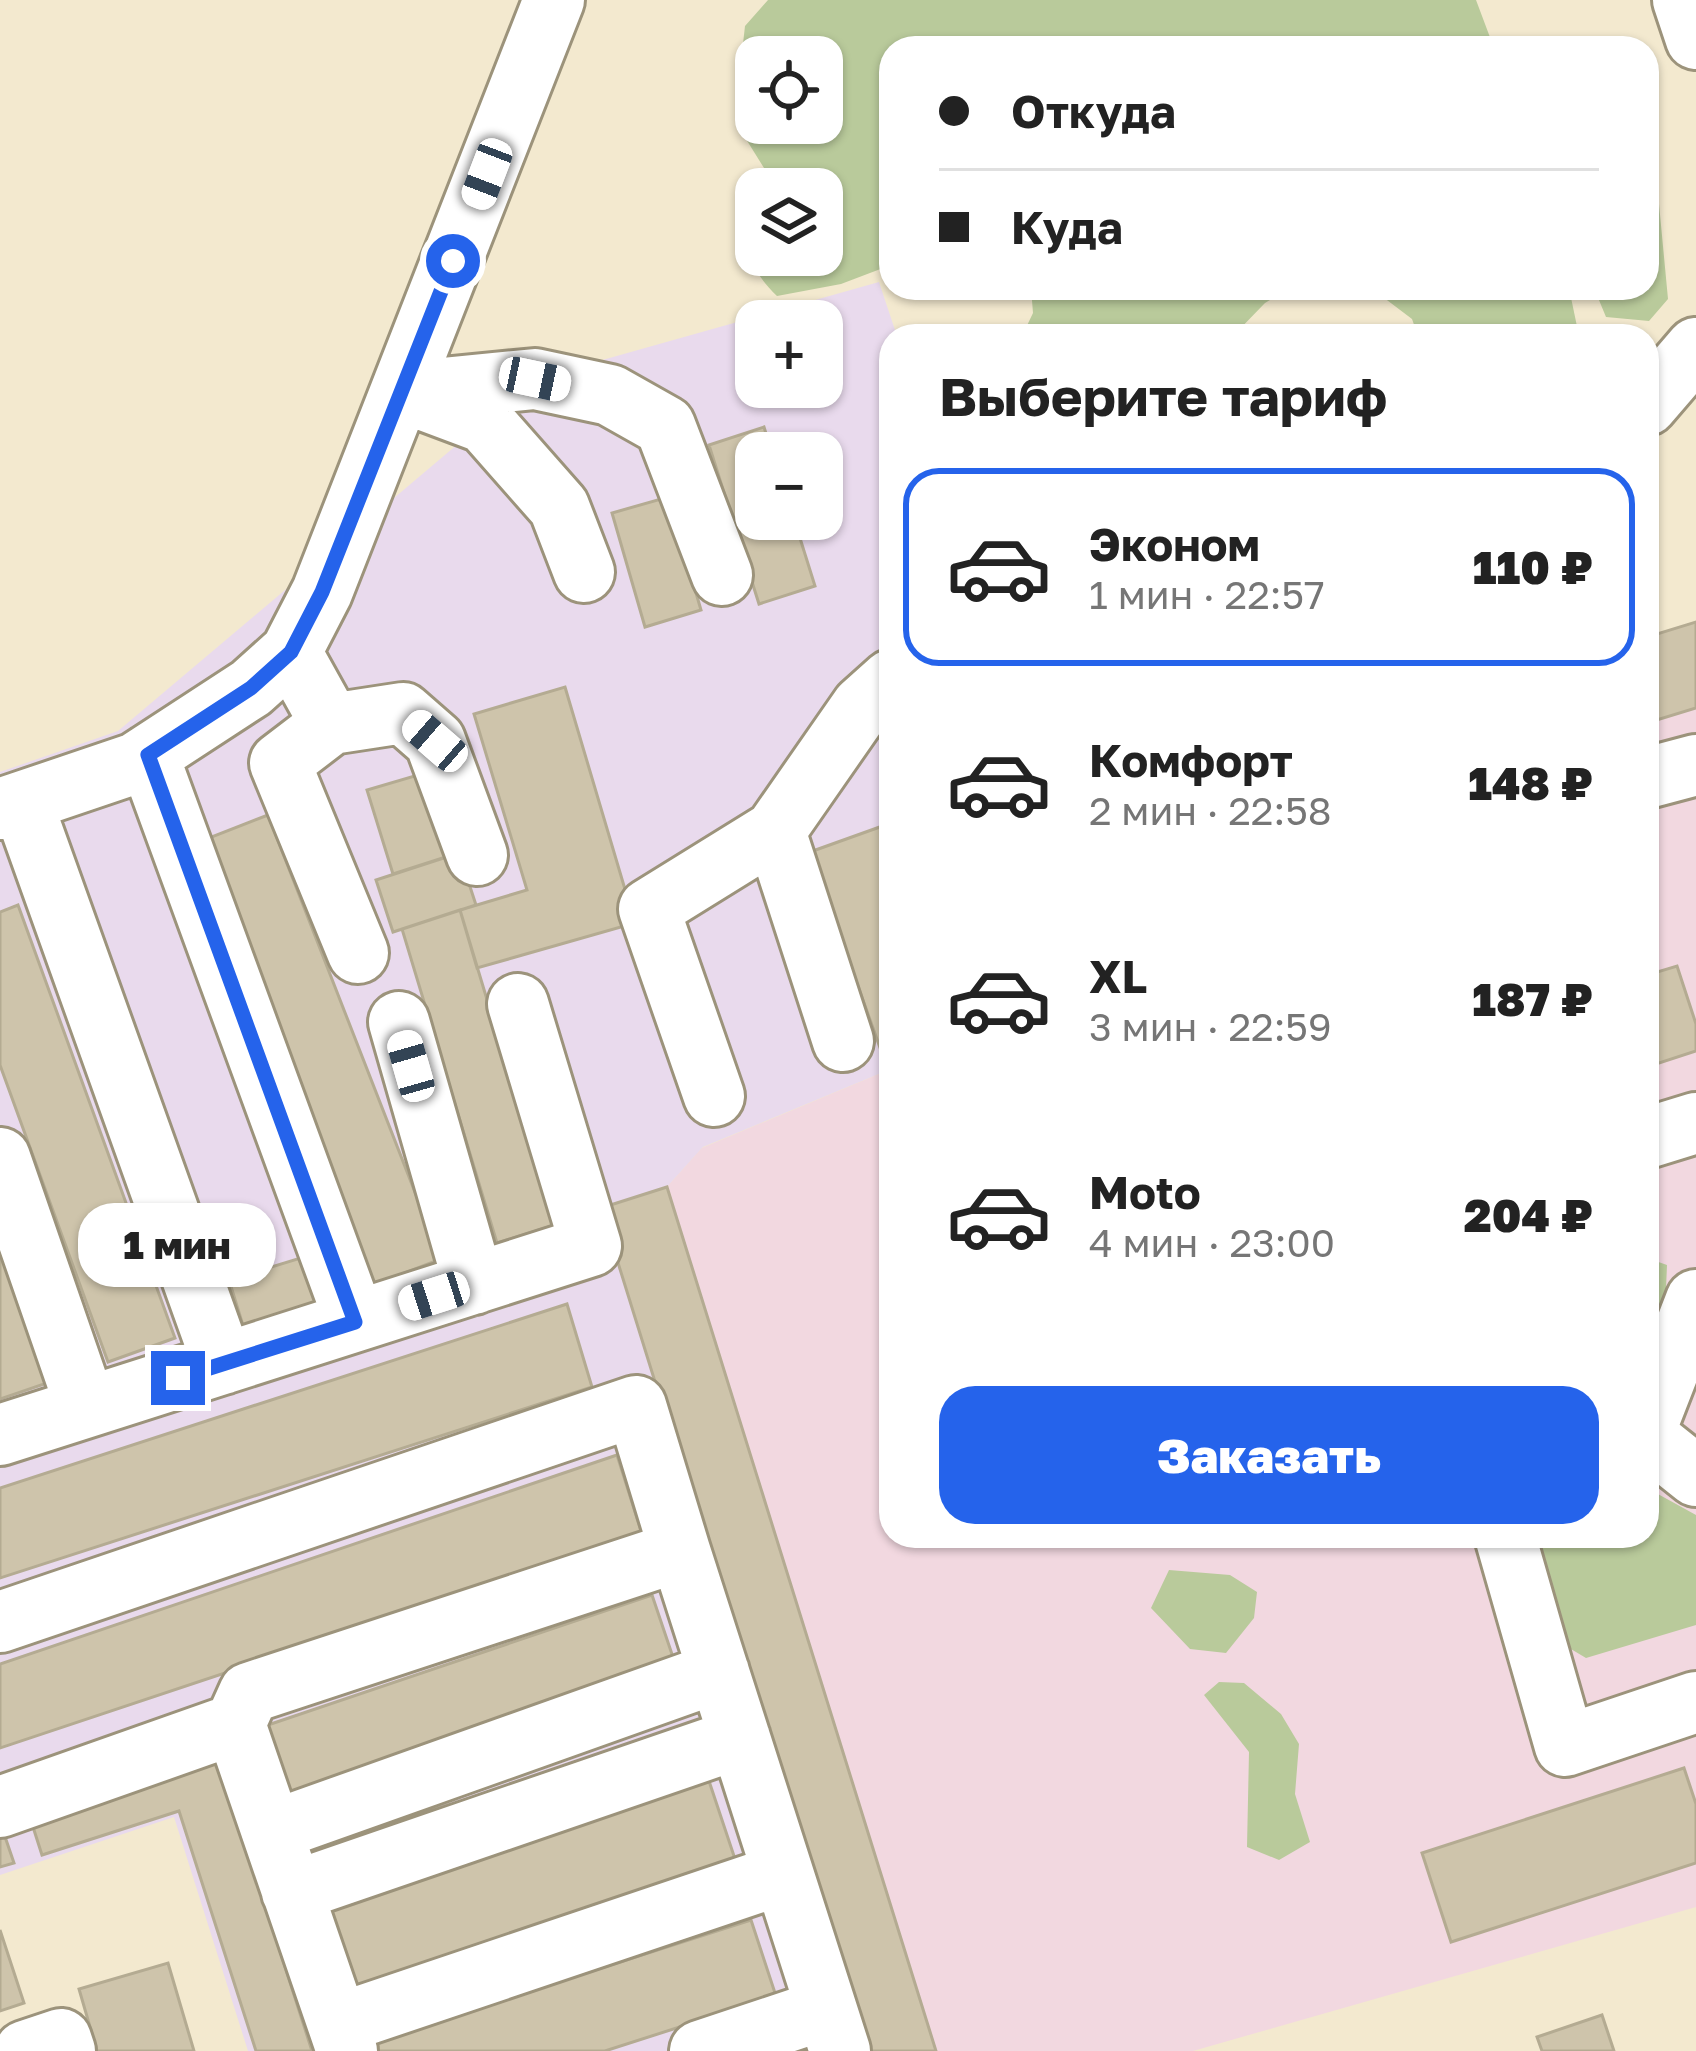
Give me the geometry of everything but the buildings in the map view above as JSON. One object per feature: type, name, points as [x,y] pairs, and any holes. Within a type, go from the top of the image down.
[{"type":"street","points":[[223,1364],[11,805],[148,755],[251,688],[291,652],[322,592],[554,0]]},
{"type":"street","points":[[1659,391],[1696,348]]},
{"type":"street","points":[[402,392],[535,379],[610,394],[665,426],[722,574]]},
{"type":"street","points":[[402,392],[485,423],[559,507],[584,572]]},
{"type":"street","points":[[291,652],[331,724]]},
{"type":"street","points":[[713,1096],[649,909],[775,831],[862,706],[879,691]]},
{"type":"street","points":[[358,953],[280,764],[331,724],[403,712],[435,741],[477,855]]},
{"type":"street","points":[[148,755],[355,1322]]},
{"type":"street","points":[[1659,775],[1696,765]]},
{"type":"street","points":[[775,831],[843,1041]]},
{"type":"street","points":[[0,1435],[591,1246],[518,1004]]},
{"type":"street","points":[[399,1022],[474,1284]]},
{"type":"street","points":[[1659,1134],[1696,1123]]},
{"type":"street","points":[[0,1158],[86,1407]]},
{"type":"street","points":[[1659,1395],[1696,1300]]},
{"type":"street","points":[[0,1622],[636,1406],[833,2030],[700,2051]]},
{"type":"street","points":[[1659,1447],[1696,1476]]},
{"type":"street","points":[[1508,1548],[1565,1746],[1696,1702]]},
{"type":"street","points":[[680,1551],[249,1693],[235,1724],[342,2038],[783,1874]]},
{"type":"street","points":[[272,1831],[719,1672]]},
{"type":"street","points":[[0,1807],[235,1724]]},
{"type":"street","points":[[292,1892],[740,1738]]},
{"type":"street","points":[[25,2051],[61,2039],[65,2051]]},
{"type":"shaded area","points":[[879,282],[879,300],[885,300],[893,324],[879,324],[879,1074],[703,1147],[667,1187],[936,2051],[248,2051],[174,1817],[0,1875],[0,772],[118,731],[535,379],[735,323],[735,408],[843,408],[843,300],[815,300]]},
{"type":"shaded area","points":[[1696,622],[1696,1907],[1193,2051],[936,2051],[667,1187],[702,1148],[879,1074],[879,1548],[1659,1548],[1659,633]]},
{"type":"green space","points":[[768,0],[1476,0],[1490,36],[879,36],[879,270],[841,284],[777,296],[760,276],[843,276],[843,168],[764,168],[749,144],[843,144],[843,36],[744,36],[745,26]]},
{"type":"green space","points":[[1659,204],[1668,299],[1649,321],[1606,317],[1599,300],[1659,300]]},
{"type":"green space","points":[[1032,300],[1270,300],[1245,324],[1028,324]]},
{"type":"green space","points":[[1387,300],[1572,300],[1576,324],[1414,324]]},
{"type":"green space","points":[[1659,1262],[1667,1265],[1659,1307]]},
{"type":"green space","points":[[1659,1495],[1696,1515],[1696,1625],[1586,1658],[1549,1636],[1522,1548],[1659,1548]]},
{"type":"green space","points":[[1169,1570],[1230,1575],[1257,1592],[1254,1618],[1226,1653],[1190,1649],[1151,1608]]},
{"type":"green space","points":[[1219,1682],[1244,1683],[1281,1714],[1299,1744],[1295,1794],[1310,1842],[1279,1860],[1247,1847],[1249,1752],[1204,1695]]},
{"type":"route","points":[[178,1378],[355,1322],[148,755],[251,688],[291,652],[322,592],[453,261]]}]
